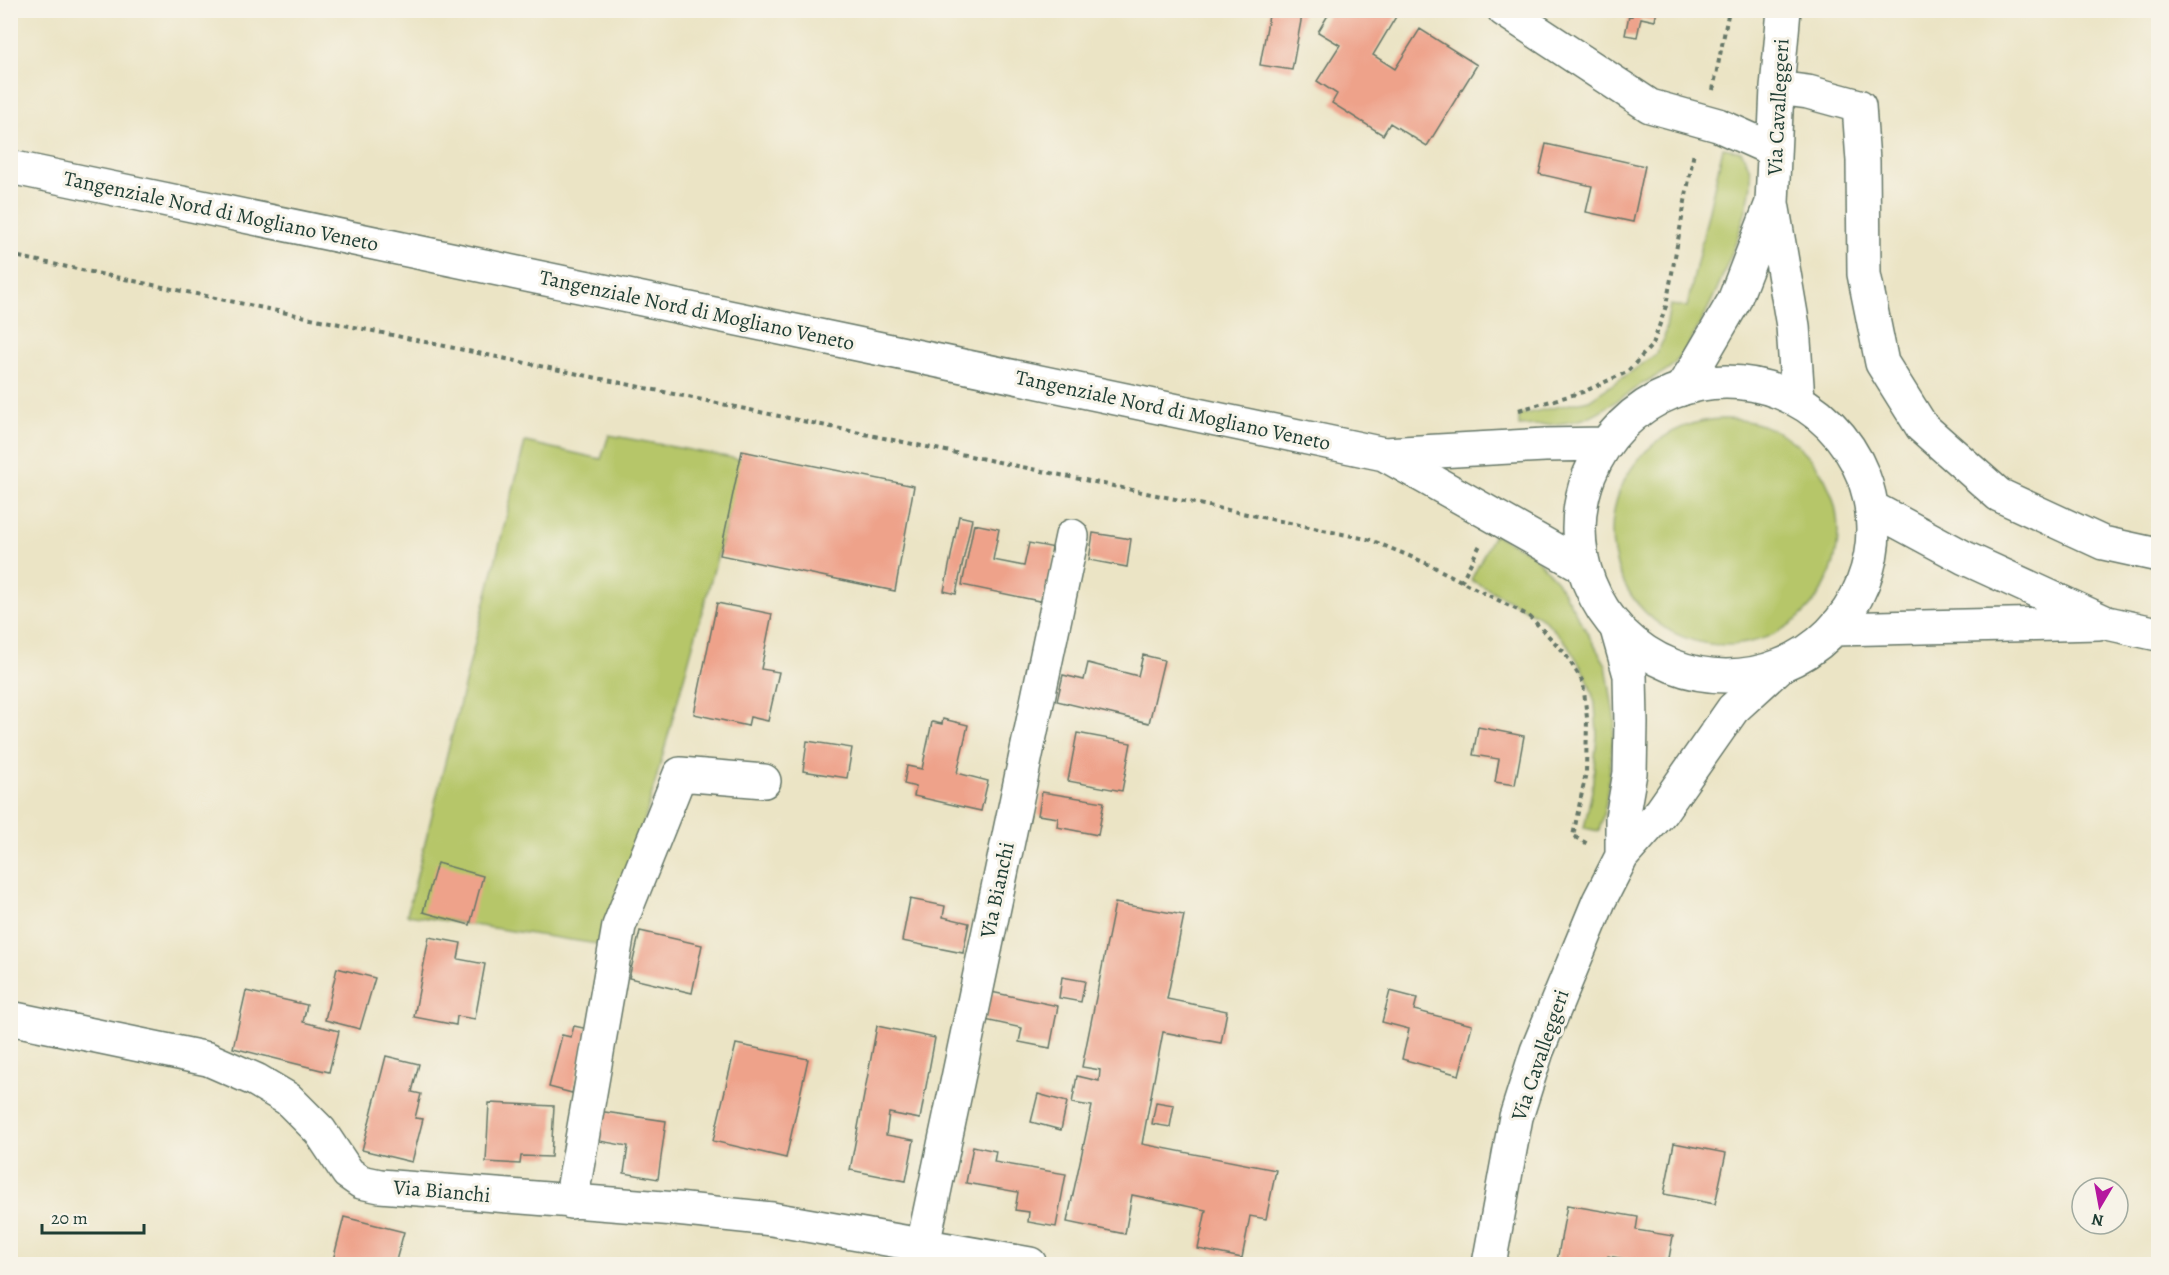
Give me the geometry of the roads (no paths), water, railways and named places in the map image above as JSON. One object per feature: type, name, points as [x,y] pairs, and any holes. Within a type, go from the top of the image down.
[{"type":"street","points":[[1504,10],[1650,106],[1718,125],[1774,150]]},
{"type":"street","name":"Via Cavalleggeri","points":[[1772,203],[1777,88],[1784,10]]},
{"type":"street","points":[[1777,88],[1808,92],[1859,106],[1863,161],[1864,274],[1882,363],[1922,427],[2000,495],[2103,543],[2158,555]]},
{"type":"street","name":"Tangenziale Nord di Mogliano Veneto","points":[[10,166],[1384,454]]},
{"type":"street","points":[[1680,389],[1694,371],[1734,301],[1772,203]]},
{"type":"street","points":[[1772,203],[1793,326],[1798,400]]},
{"type":"street","points":[[1720,382],[1760,386],[1798,400],[1836,430],[1862,470],[1874,508],[1872,557],[1858,596],[1835,629],[1809,652],[1778,668],[1744,676],[1709,676],[1675,668],[1644,652],[1617,629],[1596,599],[1583,566],[1578,534],[1581,503],[1590,472],[1605,444],[1626,421],[1652,402],[1680,389],[1720,382]]},
{"type":"street","points":[[1384,454],[1605,444]]},
{"type":"street","points":[[1384,454],[1583,566]]},
{"type":"street","points":[[1874,508],[1965,558],[2107,623],[2158,634]]},
{"type":"street","name":"Via Bianchi","points":[[921,1254],[1072,536]]},
{"type":"street","points":[[1835,629],[2107,623]]},
{"type":"street","points":[[1617,629],[1630,675],[1630,773],[1622,818],[1622,856]]},
{"type":"street","points":[[1622,856],[1661,812],[1733,709],[1778,668]]},
{"type":"street","points":[[571,1202],[619,926],[680,774],[764,781]]},
{"type":"street","name":"Via Cavalleggeri","points":[[1489,1264],[1516,1117],[1537,1051],[1599,901],[1622,856]]},
{"type":"street","name":"Via Bianchi","points":[[10,1018],[208,1059],[256,1080],[288,1099],[320,1131],[348,1173],[361,1182],[380,1186],[676,1209],[772,1220],[921,1254],[1030,1264]]}]
